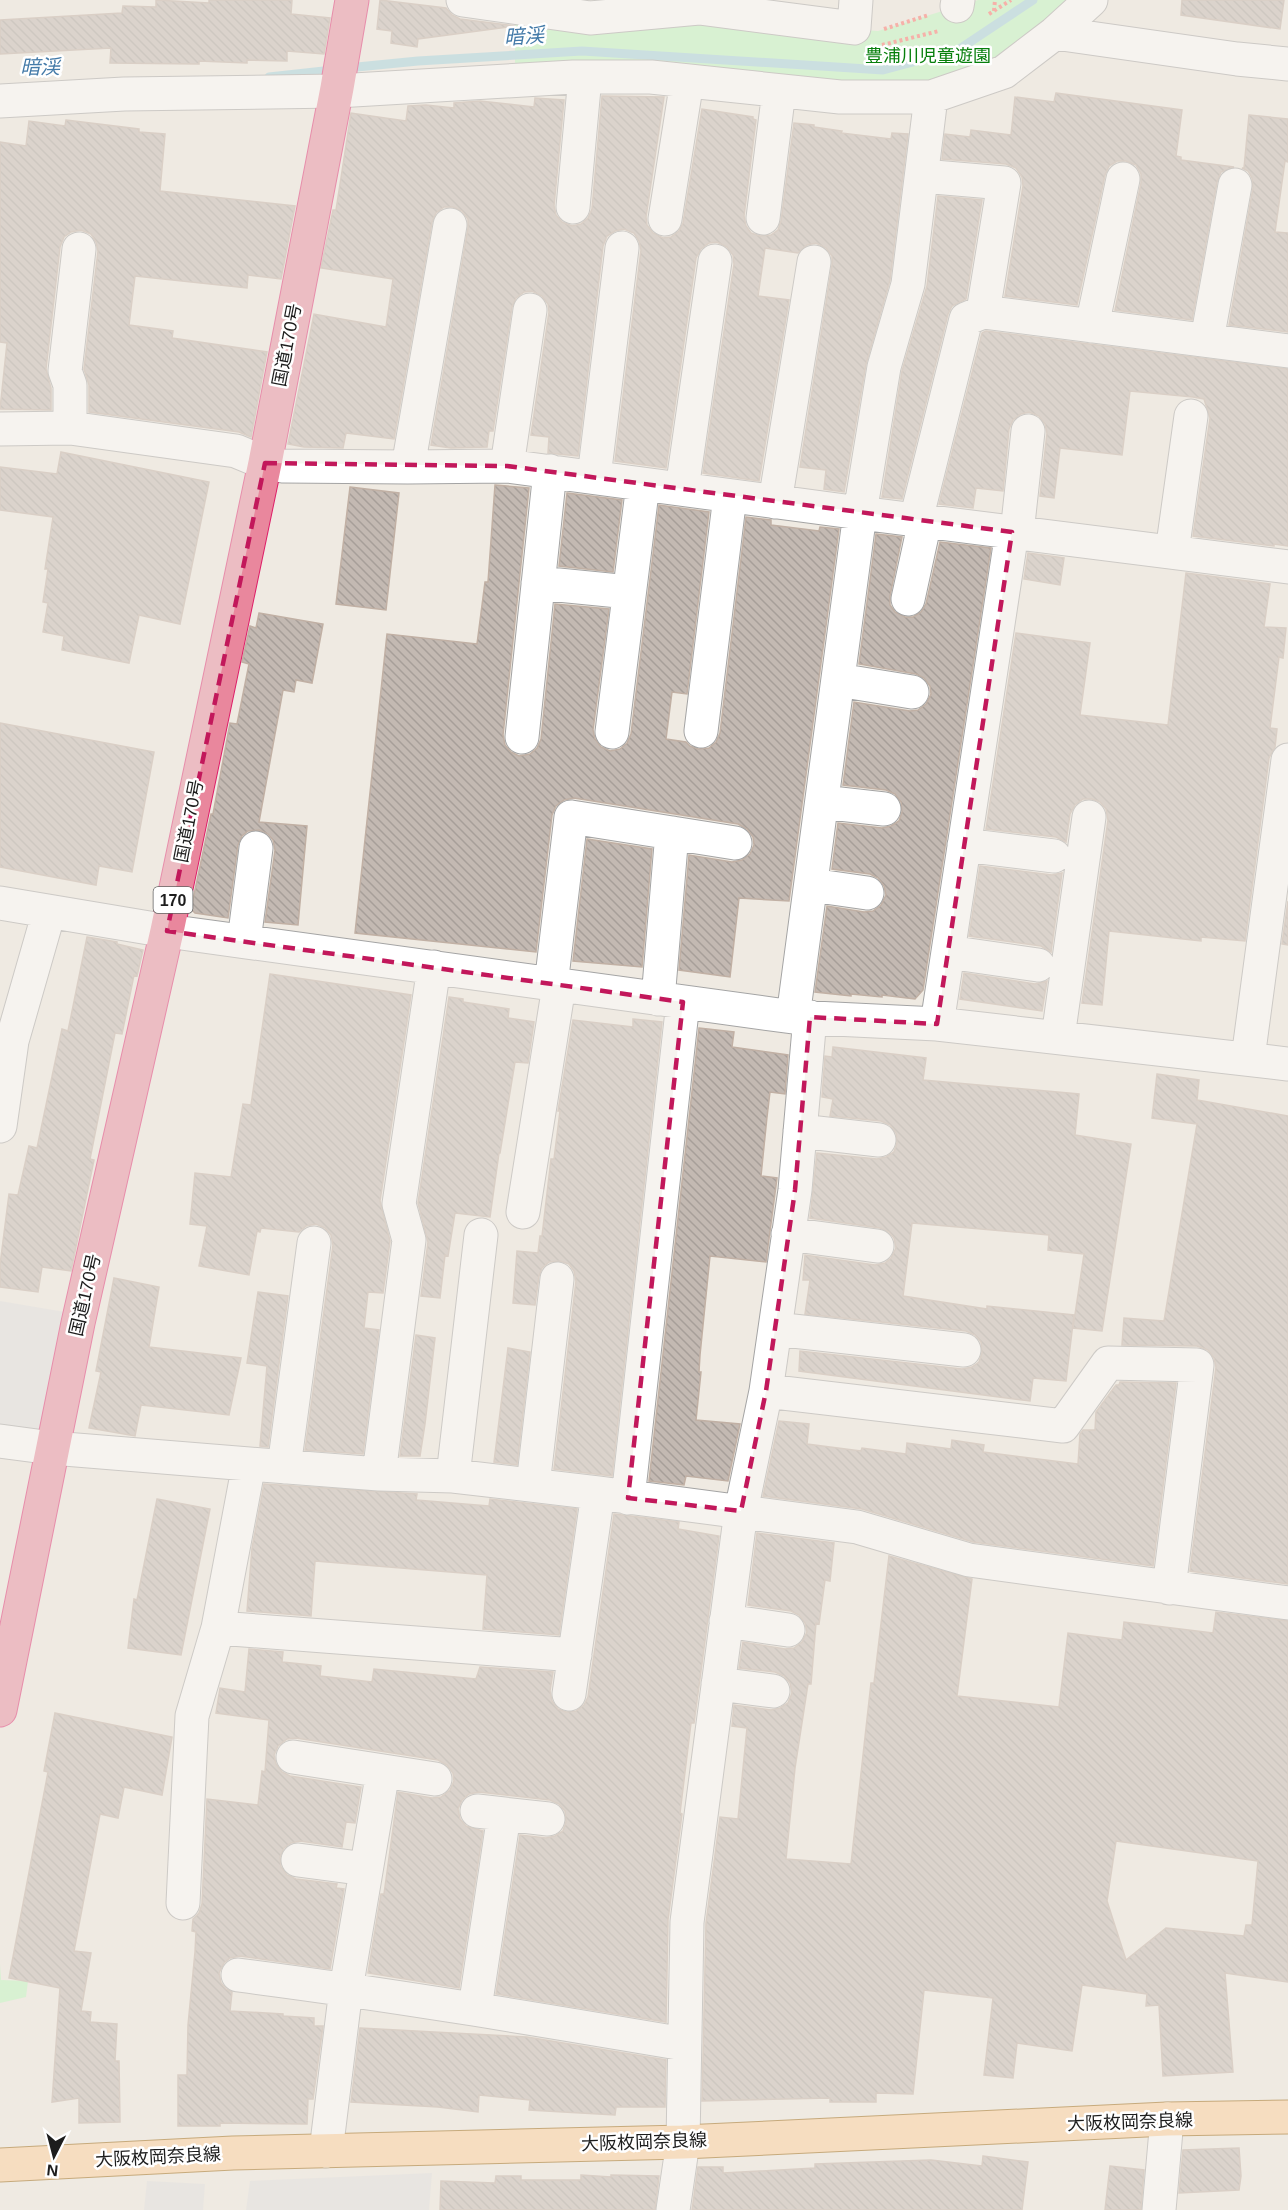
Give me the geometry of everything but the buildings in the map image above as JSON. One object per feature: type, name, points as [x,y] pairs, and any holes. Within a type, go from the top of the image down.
[{"type":"highway","name":"国道170号","points":[[0,1710],[83,1300],[167,931],[265,463],[352,0]]},
{"type":"main road","name":"大阪枚岡奈良線","points":[[0,2165],[233,2153],[683,2142],[1167,2120],[1288,2117]]},
{"type":"street","points":[[0,101],[124,94],[337,89],[651,77],[840,97],[931,97],[1004,72],[1055,33],[1091,0]]},
{"type":"street","points":[[482,1],[590,18],[699,8],[861,25]]},
{"type":"street","points":[[1055,33],[1288,64]]},
{"type":"street","points":[[573,207],[585,78]]},
{"type":"street","points":[[665,219],[687,81]]},
{"type":"street","points":[[763,218],[779,91]]},
{"type":"street","points":[[673,2210],[683,2142],[687,1922],[741,1511],[766,1391],[789,1234],[800,1131],[802,1017],[811,885],[860,513],[884,367],[908,284],[931,97]]},
{"type":"street","points":[[922,176],[1004,183],[983,312]]},
{"type":"street","points":[[1092,326],[1123,178]]},
{"type":"street","points":[[1207,340],[1235,185]]},
{"type":"street","points":[[408,467],[450,225]]},
{"type":"street","points":[[594,477],[622,248]]},
{"type":"street","points":[[70,428],[70,385],[65,371],[79,249]]},
{"type":"street","points":[[682,489],[715,261]]},
{"type":"street","points":[[775,502],[814,262]]},
{"type":"street","points":[[507,466],[530,310]]},
{"type":"street","points":[[908,598],[920,521],[966,319],[983,312],[1288,351]]},
{"type":"street","points":[[1172,552],[1191,416]]},
{"type":"street","points":[[0,429],[70,428],[236,451],[265,463],[283,466],[507,466],[1288,567]]},
{"type":"street","points":[[937,1023],[1028,431]]},
{"type":"street","points":[[522,737],[550,471]]},
{"type":"street","points":[[612,732],[643,484]]},
{"type":"street","points":[[701,731],[730,496]]},
{"type":"street","points":[[538,583],[630,592]]},
{"type":"street","points":[[838,680],[912,692]]},
{"type":"street","points":[[1248,1058],[1288,759]]},
{"type":"street","points":[[822,802],[884,809]]},
{"type":"street","points":[[523,1212],[555,986],[571,817],[735,843]]},
{"type":"street","points":[[1058,1037],[1089,817]]},
{"type":"street","points":[[569,1694],[575,1655],[613,1495],[670,1000],[672,833]]},
{"type":"street","points":[[964,845],[1054,856]]},
{"type":"street","points":[[244,941],[256,848]]},
{"type":"street","points":[[811,885],[867,893]]},
{"type":"street","points":[[0,903],[167,931],[434,967],[555,986],[802,1017],[937,1023],[1288,1064]]},
{"type":"street","points":[[0,1126],[12,1041],[49,912]]},
{"type":"street","points":[[948,952],[1038,965]]},
{"type":"street","points":[[379,1474],[409,1240],[399,1204],[434,967]]},
{"type":"street","points":[[800,1131],[879,1140]]},
{"type":"street","points":[[789,1234],[877,1246]]},
{"type":"street","points":[[453,1476],[481,1235]]},
{"type":"street","points":[[284,1467],[314,1243]]},
{"type":"street","points":[[533,1485],[557,1280]]},
{"type":"street","points":[[775,1329],[964,1350]]},
{"type":"street","points":[[766,1391],[1063,1426],[1108,1363],[1197,1365],[1169,1588]]},
{"type":"street","points":[[0,1441],[52,1448],[284,1467],[379,1474],[453,1476],[741,1511],[857,1527],[969,1560],[1288,1603]]},
{"type":"street","points":[[183,1902],[192,1716],[218,1628],[249,1464]]},
{"type":"street","points":[[726,1621],[788,1630]]},
{"type":"street","points":[[218,1628],[575,1655]]},
{"type":"street","points":[[718,1684],[773,1691]]},
{"type":"street","points":[[293,1757],[435,1779]]},
{"type":"street","points":[[326,2151],[346,1989],[383,1771]]},
{"type":"street","points":[[475,2008],[490,1813],[548,1819]]},
{"type":"street","points":[[298,1860],[366,1869]]},
{"type":"street","points":[[238,1975],[475,2008],[684,2044]]},
{"type":"street","points":[[1159,2210],[1167,2120]]},
{"type":"path","points":[[994,0],[994,12]]},
{"type":"path","points":[[861,25],[878,31],[953,12]]},
{"type":"path","points":[[861,25],[953,12]]},
{"type":"highlighted area","points":[[265,463],[507,466],[1012,532],[937,1024],[810,1017],[795,1190],[766,1391],[741,1511],[628,1498],[683,1002],[167,931]]},
{"type":"green space","name":"豊浦川児童遊園","points":[[978,0],[1091,0],[1055,33],[931,97],[515,80],[515,7],[878,31]]},
{"type":"green space","points":[[0,1964],[1,1980],[28,1981],[26,1997],[0,2003]]},
{"type":"shaded area","points":[[0,1301],[65,1312],[45,1435],[0,1427]]},
{"type":"shaded area","points":[[432,2173],[429,2210],[246,2210],[250,2181]]},
{"type":"shaded area","points":[[147,2181],[205,2184],[203,2210],[144,2210]]},
{"type":"waterway","name":"暗渓","points":[[347,68],[418,61],[582,51],[883,70],[958,50],[1033,0]]},
{"type":"waterway","name":"暗渓","points":[[269,77],[333,70]]}]
